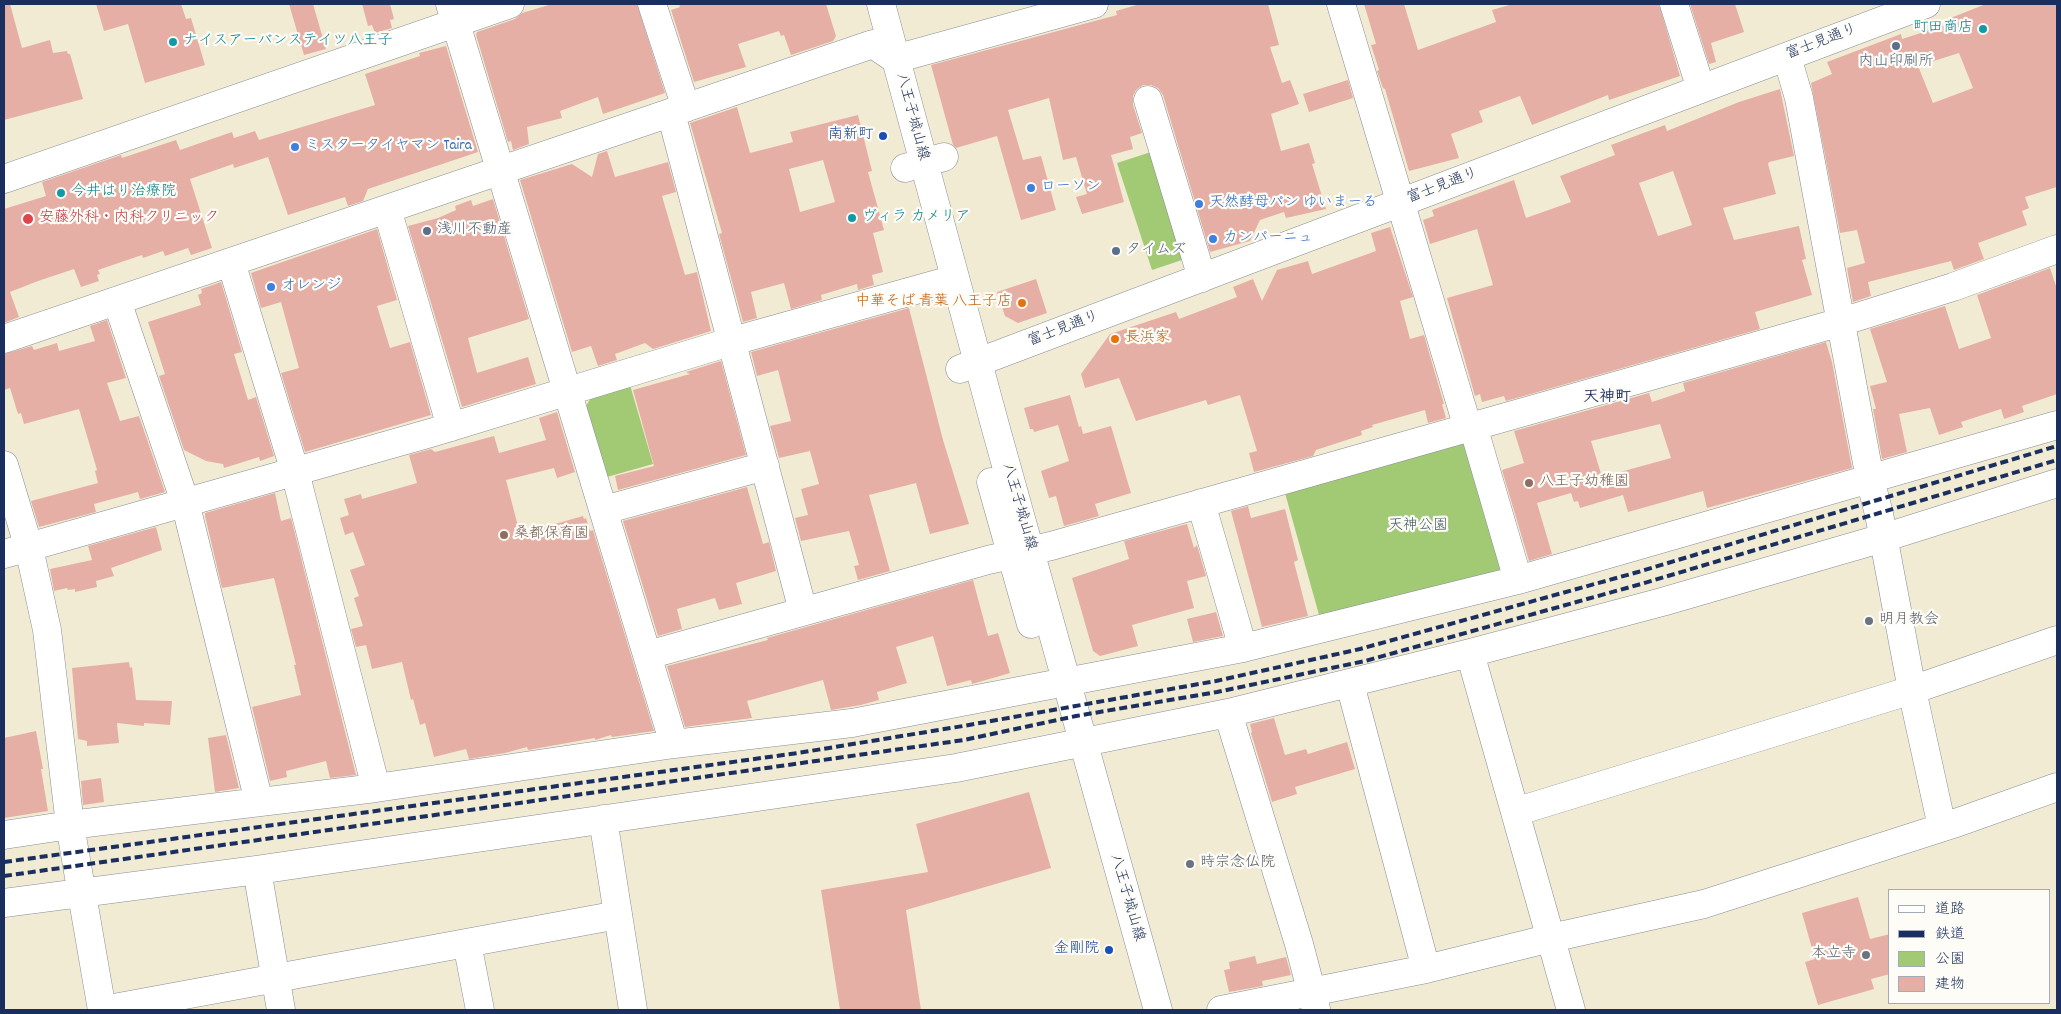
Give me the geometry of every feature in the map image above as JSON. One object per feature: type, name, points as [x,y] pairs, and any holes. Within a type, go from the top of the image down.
[{"type":"street","points":[[4,179],[453,13],[510,4]]},
{"type":"street","points":[[652,4],[733,341],[803,611]]},
{"type":"street","name":"八王子城山線","points":[[861,4],[872,44],[924,163]]},
{"type":"street","name":"八王子城山線","points":[[881,4],[924,163],[946,282],[969,366],[1057,684],[1158,1010]]},
{"type":"street","points":[[4,339],[872,44],[895,59],[1094,4]]},
{"type":"street","points":[[1341,4],[1518,580]]},
{"type":"street","points":[[1674,4],[1701,90]]},
{"type":"street","name":"富士見通り","points":[[969,366],[1926,4]]},
{"type":"street","points":[[453,13],[674,744]]},
{"type":"street","points":[[1787,57],[1798,98],[1870,479],[1942,828]]},
{"type":"street","points":[[1148,100],[1202,278]]},
{"type":"street","points":[[388,209],[450,427]]},
{"type":"street","points":[[648,655],[803,611],[1021,554],[1841,322],[1953,287],[2057,250]]},
{"type":"street","points":[[231,262],[295,472],[376,788]]},
{"type":"street","points":[[16,551],[450,427],[733,341],[946,282]]},
{"type":"street","points":[[116,301],[185,502],[259,802]]},
{"type":"street","points":[[4,835],[70,825],[376,788],[674,744],[852,723],[1243,648],[1518,580],[2057,425]]},
{"type":"street","points":[[4,465],[16,551],[46,630],[70,825],[103,1010],[618,915]]},
{"type":"street","points":[[604,510],[765,466]]},
{"type":"street","points":[[4,903],[257,870],[956,768],[1228,713],[1350,684],[1662,602],[1883,538],[2057,483]]},
{"type":"street","points":[[1201,503],[1243,648]]},
{"type":"street","points":[[1515,812],[1912,690],[2057,640]]},
{"type":"street","points":[[1470,653],[1571,1010]]},
{"type":"street","points":[[1350,684],[1426,969]]},
{"type":"street","points":[[1228,713],[1314,1001]]},
{"type":"street","name":"八王子城山線","points":[[1075,744],[1139,1010]]},
{"type":"street","points":[[1221,1010],[1314,1001],[1426,969],[1551,938],[1704,904],[1942,828],[2057,787]]},
{"type":"street","points":[[603,819],[633,1010]]},
{"type":"street","points":[[257,870],[282,1010]]},
{"type":"street","points":[[467,943],[480,1010]]},
{"type":"green space","points":[[1151,152],[1185,259],[1152,270],[1117,163]]},
{"type":"green space","points":[[630,385],[653,464],[607,477],[586,406],[592,396]]},
{"type":"green space","name":"天神公園","points":[[1464,442],[1506,569],[1321,622],[1285,493]]},
{"type":"building","points":[[4,4],[10,4],[22,48],[50,40],[53,53],[67,51],[70,54],[83,99],[4,120]]},
{"type":"building","name":"ナイスアーバンステイツ八王子","points":[[96,4],[181,4],[186,19],[191,18],[205,65],[145,83],[128,24],[104,31]]},
{"type":"building","points":[[289,4],[313,4],[326,49],[304,55]]},
{"type":"building","points":[[362,4],[390,4],[394,19],[390,20],[392,28],[375,33],[372,25],[368,26]]},
{"type":"building","points":[[552,4],[637,4],[665,93],[603,114],[598,97],[560,111],[562,118],[527,127],[529,144],[513,150],[511,141],[508,142],[476,35],[477,32],[515,19],[522,13]]},
{"type":"building","points":[[679,4],[826,4],[836,36],[833,41],[791,55],[784,35],[781,36],[779,31],[738,44],[746,67],[694,82],[671,10],[680,7]]},
{"type":"building","points":[[1140,4],[1268,4],[1279,45],[1270,47],[1282,83],[1290,80],[1299,104],[1271,114],[1281,151],[1309,143],[1315,163],[1312,164],[1326,209],[1286,218],[1284,212],[1260,220],[1250,241],[1210,252],[1163,95],[1158,88],[1151,85],[1143,85],[1136,90],[1133,96],[1133,105],[1142,133],[1130,137],[1133,149],[1111,155],[1124,202],[1082,214],[1076,197],[1087,194],[1076,157],[1063,160],[1049,98],[1008,110],[1023,160],[1041,156],[1056,210],[1021,220],[997,136],[956,148],[953,145],[931,65],[1117,15],[1116,11]]},
{"type":"building","points":[[1364,4],[1404,4],[1418,50],[1496,22],[1492,10],[1513,4],[1659,4],[1680,76],[1609,100],[1608,95],[1532,125],[1520,96],[1479,111],[1483,122],[1451,134],[1459,158],[1409,171],[1385,89],[1377,71],[1379,70],[1371,45],[1376,44]]},
{"type":"building","points":[[1690,4],[1735,4],[1744,32],[1711,43],[1716,62],[1709,64]]},
{"type":"building","points":[[1986,4],[2057,4],[2057,187],[2025,197],[2029,208],[2022,211],[2027,225],[1978,243],[1984,259],[1954,270],[1951,261],[1868,282],[1871,296],[1853,302],[1847,268],[1865,263],[1857,230],[1840,233],[1811,83],[1832,74],[1827,62],[1901,34],[1902,39],[1949,24],[1948,19]],"holes":[[[1959,53],[1973,88],[1933,103],[1918,66]]]},
{"type":"building","points":[[446,46],[478,152],[368,189],[363,201],[348,206],[345,197],[288,215],[268,157],[234,168],[233,164],[190,179],[212,248],[191,255],[188,248],[165,256],[163,251],[143,258],[142,255],[98,270],[100,274],[97,275],[99,281],[81,287],[74,269],[38,281],[10,292],[19,317],[4,323],[4,209],[46,196],[42,182],[121,155],[122,158],[176,140],[180,150],[232,132],[234,138],[255,131],[259,140],[375,105],[365,74],[420,56],[419,53]]},
{"type":"building","points":[[1348,80],[1353,98],[1309,112],[1303,94]]},
{"type":"building","points":[[1780,89],[1794,156],[1769,162],[1768,164],[1776,194],[1723,208],[1734,240],[1799,226],[1806,259],[1802,260],[1812,295],[1755,312],[1760,329],[1506,401],[1504,396],[1482,402],[1480,394],[1475,396],[1447,298],[1493,285],[1477,229],[1430,244],[1423,220],[1434,216],[1432,210],[1514,180],[1526,218],[1571,202],[1560,176],[1615,155],[1611,145],[1665,125],[1667,131],[1739,102]],"holes":[[[1673,171],[1692,225],[1658,236],[1639,183]]]},
{"type":"building","points":[[737,107],[750,153],[793,142],[790,132],[858,115],[872,171],[868,172],[884,230],[873,233],[883,272],[872,275],[874,285],[858,290],[857,284],[821,295],[822,300],[791,309],[784,283],[751,292],[757,318],[743,322],[719,234],[722,233],[690,123]],"holes":[[[823,160],[835,202],[800,212],[789,169]]]},
{"type":"building","points":[[607,151],[615,177],[668,162],[676,192],[662,196],[685,275],[697,272],[711,331],[653,349],[645,343],[615,354],[617,360],[598,366],[591,346],[572,352],[520,180],[572,164],[592,177],[598,154]]},
{"type":"building","points":[[493,199],[529,319],[468,338],[477,373],[528,357],[536,384],[462,407],[408,226],[438,218],[456,210],[455,206],[471,200],[473,206]]},
{"type":"building","points":[[1390,227],[1413,297],[1400,301],[1410,339],[1424,335],[1444,404],[1442,404],[1446,418],[1428,423],[1425,410],[1372,425],[1373,427],[1361,431],[1362,435],[1316,450],[1313,456],[1254,472],[1249,453],[1257,451],[1240,395],[1208,405],[1206,400],[1136,421],[1119,378],[1085,388],[1081,374],[1110,334],[1176,312],[1179,319],[1237,297],[1233,287],[1253,279],[1262,301],[1277,270],[1308,261],[1312,274],[1376,251],[1371,233]]},
{"type":"building","points":[[377,229],[397,300],[377,306],[390,348],[410,342],[431,415],[305,452],[281,373],[299,368],[281,302],[261,308],[251,273]]},
{"type":"building","points":[[2050,268],[2057,289],[2057,394],[2022,406],[2024,412],[2004,419],[2001,409],[1961,422],[1963,427],[1939,435],[1930,408],[1899,414],[1907,452],[1882,459],[1873,409],[1876,409],[1870,386],[1887,382],[1870,329],[1945,306],[1959,349],[1991,338],[1977,295]]},
{"type":"building","name":"中華そば 青葉 八王子店","points":[[1036,279],[1047,313],[1018,323],[1005,316],[997,292]]},
{"type":"building","points":[[221,282],[242,352],[234,354],[248,400],[256,397],[274,456],[260,461],[259,457],[224,468],[223,464],[206,461],[184,450],[159,376],[165,374],[148,322],[201,305],[198,295],[202,293],[201,289]]},
{"type":"building","points":[[909,308],[943,440],[969,524],[930,534],[916,483],[869,495],[890,571],[858,580],[854,566],[859,565],[849,531],[801,541],[795,518],[808,515],[801,489],[819,484],[810,451],[779,458],[770,426],[791,421],[778,370],[757,376],[751,352]]},
{"type":"building","points":[[107,320],[126,378],[107,383],[120,421],[139,416],[165,492],[140,499],[138,492],[94,504],[96,512],[39,527],[31,501],[98,483],[95,471],[97,470],[79,409],[24,424],[21,413],[18,414],[10,388],[4,390],[4,354],[32,346],[34,350],[57,343],[59,351],[95,341],[90,326]]},
{"type":"building","points":[[1826,342],[1832,362],[1852,468],[1707,508],[1703,491],[1628,512],[1623,495],[1580,508],[1578,501],[1574,502],[1571,493],[1537,503],[1552,554],[1529,561],[1502,470],[1524,463],[1514,431],[1649,393],[1652,402],[1685,391],[1683,383]],"holes":[[[1660,424],[1671,458],[1602,477],[1591,441]]]},
{"type":"building","points":[[721,361],[746,455],[618,490],[615,476],[654,466],[633,390],[690,374],[686,372]]},
{"type":"building","points":[[1070,395],[1079,427],[1081,426],[1083,434],[1111,426],[1131,493],[1095,504],[1099,516],[1064,526],[1056,496],[1049,498],[1041,471],[1069,461],[1058,425],[1034,432],[1033,429],[1030,429],[1024,408]]},
{"type":"building","points":[[557,412],[575,472],[557,478],[554,468],[506,480],[520,534],[583,516],[584,519],[586,518],[590,531],[593,530],[654,731],[612,737],[611,735],[595,740],[595,738],[528,750],[527,747],[469,759],[466,749],[434,757],[425,723],[420,725],[413,699],[411,700],[402,662],[372,669],[366,645],[356,647],[351,629],[363,626],[354,598],[359,596],[350,570],[365,565],[353,532],[345,535],[340,518],[349,515],[344,499],[361,494],[362,499],[417,483],[409,455],[431,449],[435,452],[494,436],[499,453],[546,440],[539,418]]},
{"type":"building","points":[[747,487],[763,544],[769,542],[776,571],[736,583],[742,604],[719,610],[715,598],[677,609],[682,629],[658,636],[623,521]]},
{"type":"building","points":[[275,493],[281,521],[291,518],[356,775],[330,778],[326,761],[286,771],[287,777],[270,781],[252,707],[301,695],[294,665],[296,665],[274,578],[222,588],[205,513]]},
{"type":"building","points":[[1248,506],[1251,518],[1285,509],[1298,560],[1294,562],[1308,616],[1262,627],[1231,511]]},
{"type":"building","points":[[1187,524],[1194,548],[1197,545],[1206,576],[1187,581],[1194,608],[1132,625],[1138,646],[1100,656],[1093,651],[1072,578],[1129,559],[1124,541]]},
{"type":"building","points":[[156,527],[162,550],[111,568],[114,576],[96,581],[97,587],[75,592],[75,589],[68,590],[67,588],[54,591],[50,569],[92,560],[88,546]]},
{"type":"building","points":[[973,580],[988,636],[998,633],[1010,673],[972,684],[971,680],[947,686],[933,636],[896,647],[907,683],[877,692],[879,700],[831,710],[823,680],[747,701],[752,718],[685,727],[667,666],[768,640],[767,638]]},
{"type":"building","points":[[1216,612],[1223,636],[1193,642],[1187,619]]},
{"type":"building","points":[[129,662],[130,668],[132,667],[136,700],[172,701],[170,725],[144,723],[144,726],[117,723],[119,743],[87,746],[87,741],[78,739],[72,668]]},
{"type":"building","points":[[1274,718],[1285,755],[1306,749],[1308,754],[1347,742],[1355,769],[1295,787],[1297,794],[1272,802],[1250,724]]},
{"type":"building","points":[[36,731],[48,811],[4,818],[4,738]]},
{"type":"building","points":[[226,735],[239,788],[215,792],[208,738]]},
{"type":"building","points":[[101,778],[104,802],[83,805],[81,781]]},
{"type":"building","points":[[1029,792],[1051,868],[906,910],[921,1010],[840,1010],[821,890],[928,872],[916,824]]},
{"type":"building","points":[[1858,897],[1870,939],[1888,934],[1888,975],[1871,979],[1874,989],[1818,1005],[1805,962],[1815,959],[1802,913]]},
{"type":"building","points":[[1255,956],[1257,964],[1286,957],[1291,975],[1262,981],[1263,986],[1229,992],[1224,970],[1230,969],[1229,962]]},
{"type":"railway","points":[[4,862],[798,753],[1216,681],[1360,649],[1638,572],[2057,446]]},
{"type":"railway","points":[[4,876],[964,740],[1076,716],[1217,692],[1365,661],[1641,584],[2057,460]]},
{"type":"place","name":"町田商店","points":[[1983,29]]},
{"type":"place","name":"ナイスアーバンステイツ八王子","points":[[173,42]]},
{"type":"place","name":"内山印刷所","points":[[1896,46]]},
{"type":"place","name":"南新町","points":[[883,136]]},
{"type":"place","name":"ミスタータイヤマン Taira","points":[[295,147]]},
{"type":"place","name":"ローソン","points":[[1031,188]]},
{"type":"place","name":"今井はり治療院","points":[[61,193]]},
{"type":"place","name":"天然酵母パン ゆいまーる","points":[[1199,204]]},
{"type":"place","name":"ヴィラ カメリア","points":[[852,218]]},
{"type":"place","name":"安藤外科・内科クリニック","points":[[28,219]]},
{"type":"place","name":"浅川不動産","points":[[427,231]]},
{"type":"place","name":"カンパーニュ","points":[[1213,239]]},
{"type":"place","name":"タイムズ","points":[[1116,251]]},
{"type":"place","name":"オレンジ","points":[[271,287]]},
{"type":"place","name":"中華そば 青葉 八王子店","points":[[1022,303]]},
{"type":"place","name":"長浜家","points":[[1115,339]]},
{"type":"place","name":"八王子幼稚園","points":[[1529,483]]},
{"type":"place","name":"桑都保育園","points":[[504,535]]},
{"type":"place","name":"明月教会","points":[[1869,621]]},
{"type":"place","name":"時宗念仏院","points":[[1190,864]]},
{"type":"place","name":"金剛院","points":[[1109,950]]},
{"type":"place","name":"本立寺","points":[[1866,955]]},
{"type":"district","name":"天神町","points":[[1607,399]]}]
